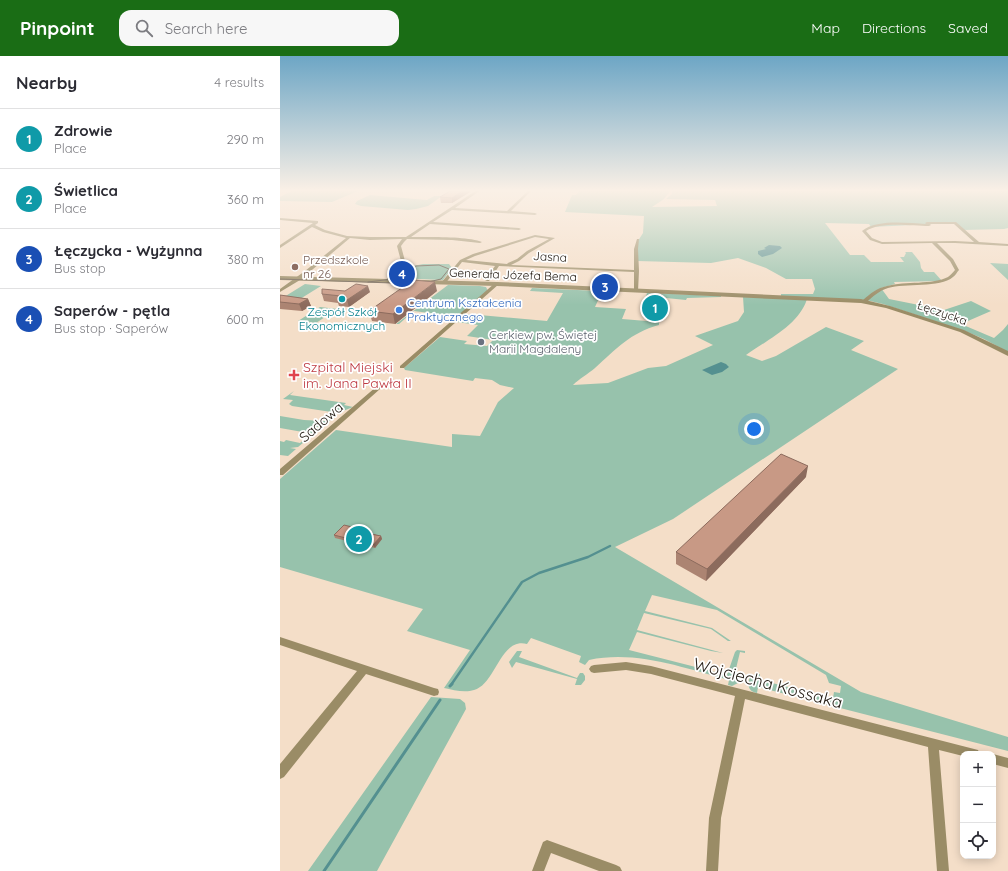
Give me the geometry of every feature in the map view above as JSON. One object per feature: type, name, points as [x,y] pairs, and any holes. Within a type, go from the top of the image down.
[{"type":"street","points":[[280,247],[310,228]]},
{"type":"street","points":[[317,228],[328,233],[349,237],[480,242]]},
{"type":"street","points":[[387,281],[402,264],[403,261],[399,246],[406,238],[422,228]]},
{"type":"street","points":[[505,228],[519,229]]},
{"type":"street","points":[[868,228],[864,231],[871,239],[882,243],[933,242],[1008,245]]},
{"type":"street","points":[[960,228],[978,243]]},
{"type":"street","points":[[443,283],[461,261],[478,253],[534,236],[553,238],[514,262],[501,265],[487,280]]},
{"type":"street","points":[[280,291],[298,280],[349,237]]},
{"type":"street","points":[[636,291],[638,271],[636,244],[638,240]]},
{"type":"street","points":[[865,301],[877,290],[887,286],[939,281],[953,277],[957,272],[956,266],[933,242]]},
{"type":"street","name":"Jasna","points":[[461,261],[501,265],[638,271]]},
{"type":"street","name":"Generała Józefa Bema","points":[[280,278],[298,280],[498,284],[865,301]]},
{"type":"street","points":[[402,367],[498,284]]},
{"type":"street","name":"Łęczycka","points":[[865,301],[962,331],[1008,354]]},
{"type":"street","name":"Sadowa","points":[[280,473],[378,388]]},
{"type":"street","points":[[280,642],[434,692]]},
{"type":"street","name":"Wojciecha Kossaka","points":[[594,668],[614,666],[638,667],[963,751]]},
{"type":"street","points":[[280,773],[364,669]]},
{"type":"street","points":[[712,871],[715,818],[740,694]]},
{"type":"street","points":[[933,743],[943,871]]},
{"type":"street","points":[[996,760],[1008,763]]},
{"type":"street","points":[[538,871],[547,846],[616,871]]},
{"type":"green space","points":[[643,228],[829,228],[850,255],[864,255],[871,262],[904,262],[900,257],[904,257],[905,252],[912,252],[920,262],[921,268],[924,272],[934,272],[942,281],[894,282],[895,284],[881,288],[889,299],[944,310],[971,301],[991,311],[961,324],[994,338],[1008,324],[1008,352],[965,331],[883,304],[866,300],[781,297],[781,294],[813,294],[815,289],[812,279],[786,279],[766,268],[738,258],[711,263],[637,261],[636,244],[643,233]]},
{"type":"green space","points":[[960,228],[1008,228],[1004,229],[963,230]]},
{"type":"green space","points":[[990,263],[1008,264],[1008,280]]},
{"type":"green space","points":[[423,264],[449,264],[452,268],[443,280],[397,278],[408,267]]},
{"type":"green space","points":[[305,284],[321,286],[300,299],[284,297]]},
{"type":"green space","points":[[448,285],[480,286],[486,287],[488,291],[459,317],[414,311],[399,324],[396,324]]},
{"type":"green space","points":[[532,288],[600,291],[602,292],[595,307],[626,309],[622,319],[659,322],[659,325],[640,332],[624,342],[573,385],[608,383],[648,368],[666,366],[713,345],[695,336],[738,321],[744,312],[743,297],[807,299],[797,317],[790,324],[746,355],[762,361],[776,356],[826,327],[864,341],[851,350],[898,369],[673,519],[615,547],[861,692],[1008,737],[1008,751],[758,687],[757,693],[754,692],[749,687],[750,677],[760,674],[760,680],[833,698],[834,692],[840,693],[841,686],[829,683],[826,675],[717,610],[652,595],[645,611],[712,628],[731,641],[728,641],[711,629],[644,613],[637,630],[723,653],[637,632],[629,650],[727,675],[735,652],[737,650],[745,651],[745,653],[740,652],[734,677],[740,678],[738,683],[732,686],[728,685],[729,680],[660,662],[625,657],[607,657],[589,660],[585,665],[579,662],[581,656],[531,638],[527,644],[518,644],[510,647],[488,679],[481,686],[474,690],[467,691],[444,688],[470,650],[407,631],[423,609],[280,567],[280,479],[336,430],[452,447],[452,434],[480,436],[498,402],[514,388],[500,385],[492,380],[475,378],[473,381],[405,370],[404,368],[440,337],[467,341],[464,344],[487,346],[493,340],[467,336],[478,325],[457,322],[468,314],[547,321],[563,293],[530,291]]},
{"type":"green space","points":[[647,293],[721,297],[687,298],[686,300],[646,296]]},
{"type":"green space","points":[[320,307],[337,309],[316,323],[298,321]]},
{"type":"green space","points":[[294,391],[290,395],[346,403],[344,405],[353,407],[338,413],[292,406],[289,404],[293,400],[283,399]]},
{"type":"green space","points":[[280,416],[304,420],[325,421],[331,416],[334,417],[321,428],[314,426],[311,430],[319,430],[314,434],[280,428]]},
{"type":"green space","points":[[308,436],[309,438],[298,447],[290,448],[296,449],[288,456],[280,455],[280,441],[284,442],[286,440],[300,443]]},
{"type":"green space","points":[[517,651],[522,651],[519,657],[577,678],[580,673],[583,673],[585,680],[581,685],[575,685],[577,679],[516,662],[512,668],[509,662]]},
{"type":"green space","points":[[431,697],[460,699],[465,703],[466,709],[377,871],[308,871]]},
{"type":"water","points":[[769,245],[780,246],[782,248],[773,254],[762,257],[758,254],[758,251],[766,249],[764,248]]},
{"type":"water","points":[[721,362],[729,367],[722,372],[712,375],[702,370]]},
{"type":"building","points":[[413,280],[435,282],[393,314],[369,311]]},
{"type":"building","points":[[356,284],[368,286],[347,300],[337,299],[341,296],[322,294],[322,289],[345,291]]},
{"type":"building","points":[[652,294],[662,295],[658,308],[648,307]]},
{"type":"building","points":[[280,295],[308,299],[299,304],[280,302]]},
{"type":"building","points":[[781,454],[808,466],[707,569],[676,552]]},
{"type":"building","points":[[344,525],[372,532],[371,534],[381,536],[373,545],[334,535]]},
{"type":"waterway","points":[[451,685],[522,582],[539,573],[588,557],[610,546]]},
{"type":"waterway","points":[[324,871],[440,700]]},
{"type":"tram line","points":[[280,279],[420,284],[441,279],[449,269],[439,265],[416,266],[408,269],[393,279],[368,282]]},
{"type":"place","name":"Przedszkole nr 26","points":[[295,267]]},
{"type":"place","name":"Saperów - pętla","points":[[402,274]]},
{"type":"place","name":"Łęczycka - Wyżynna","points":[[605,287]]},
{"type":"place","name":"Zespół Szkół Ekonomicznych","points":[[342,299]]},
{"type":"place","name":"Zdrowie","points":[[655,308]]},
{"type":"place","name":"Centrum Kształcenia Praktycznego","points":[[399,310]]},
{"type":"place","name":"Cerkiew pw. Świętej Marii Magdaleny","points":[[481,342]]},
{"type":"place","name":"Szpital Miejski im. Jana Pawła II","points":[[294,375]]},
{"type":"place","name":"Świetlica","points":[[359,539]]}]
